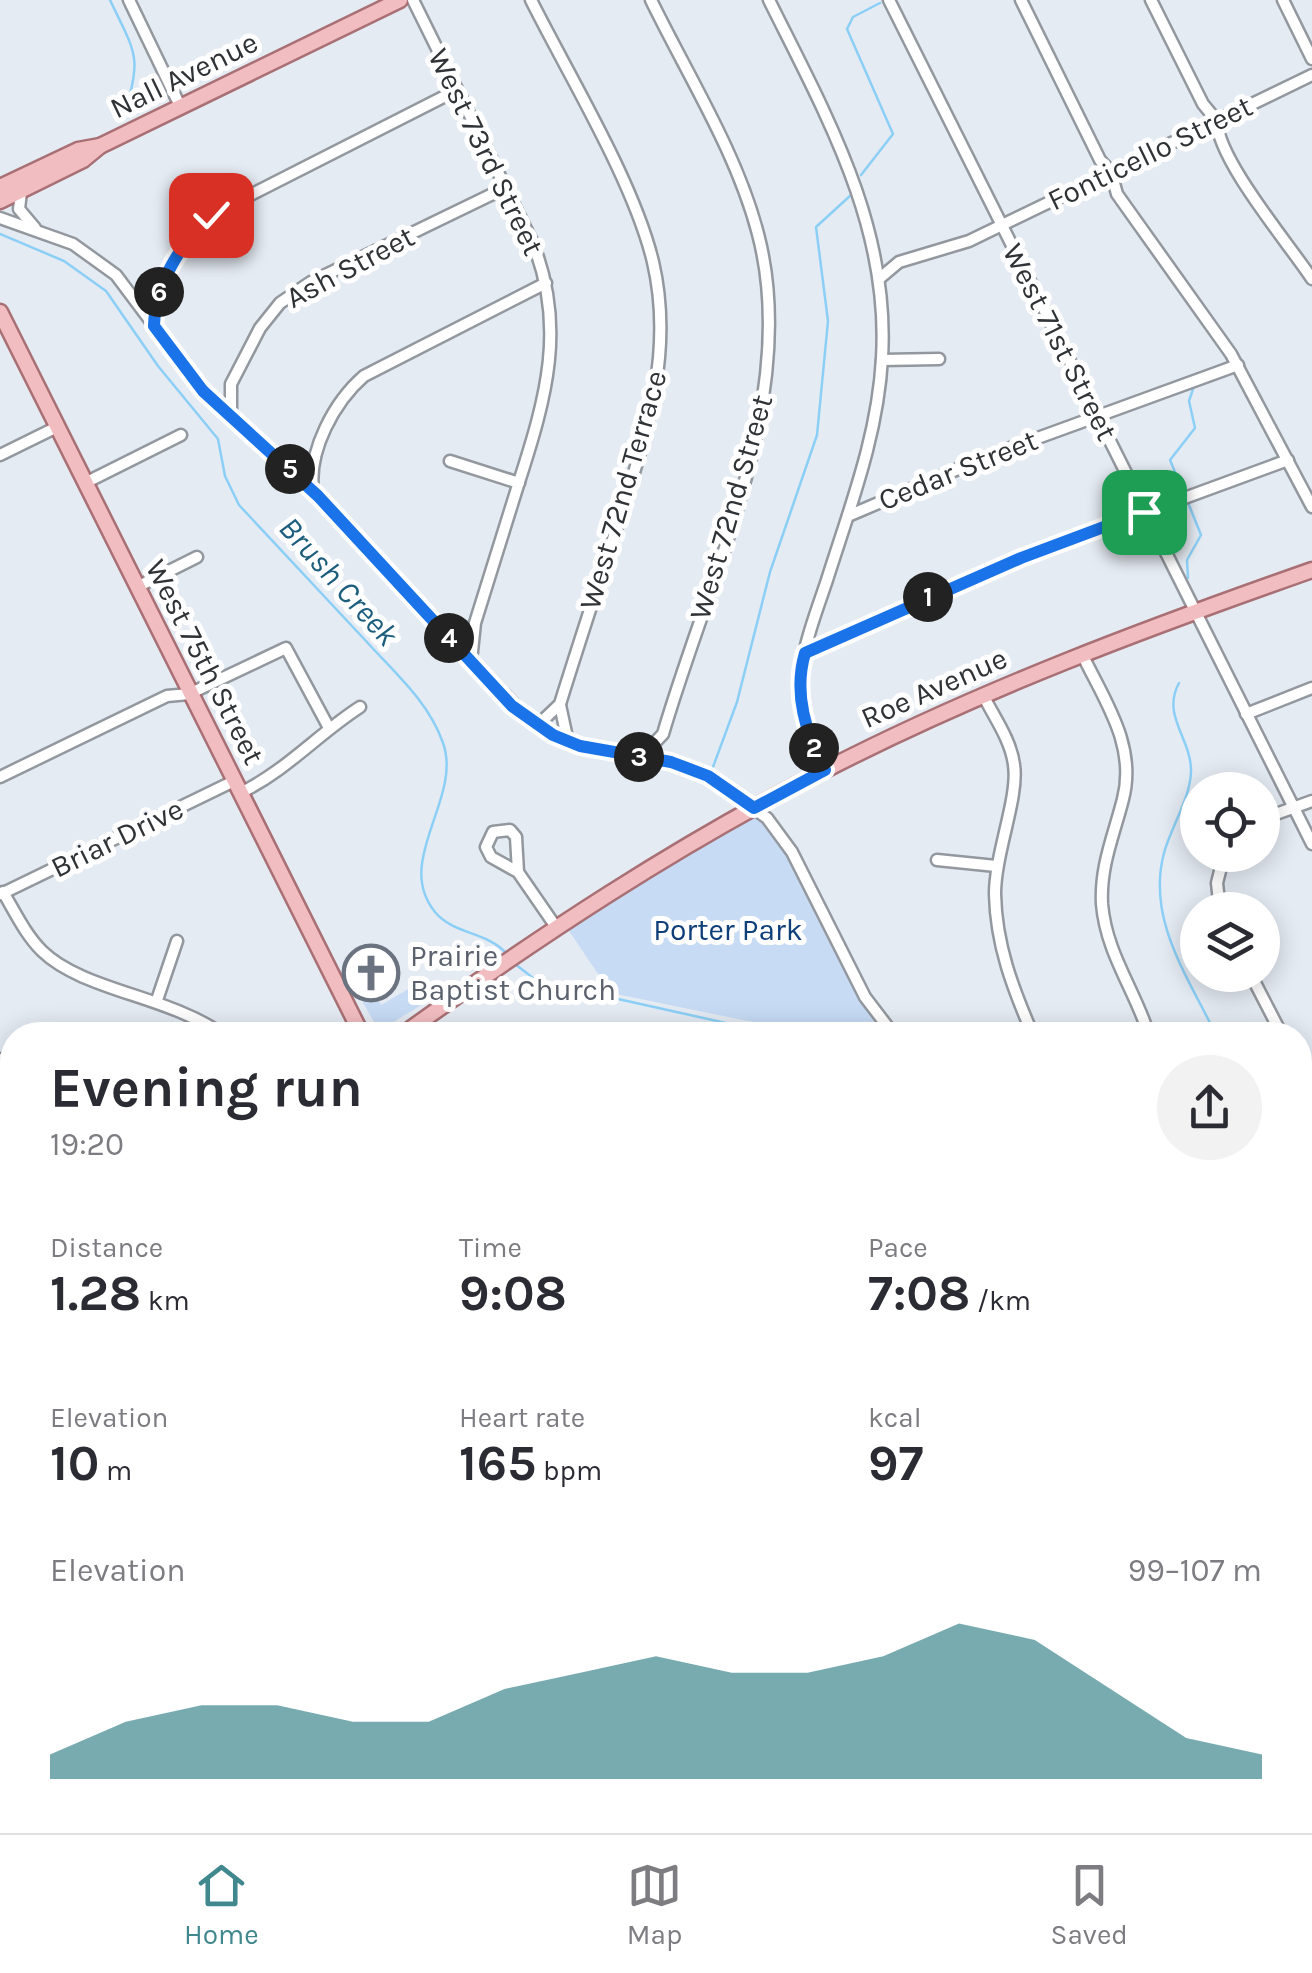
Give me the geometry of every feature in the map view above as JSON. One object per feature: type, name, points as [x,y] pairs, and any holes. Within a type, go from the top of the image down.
[{"type":"main road","name":"Nall Avenue","points":[[0,201],[370,7],[400,0]]},
{"type":"main road","name":"Nall Avenue","points":[[0,187],[78,150],[100,146]]},
{"type":"main road","name":"West 75th Street","points":[[0,312],[355,1022]]},
{"type":"main road","name":"Roe Avenue","points":[[420,1022],[556,927],[825,770],[983,695],[1082,654],[1312,570]]},
{"type":"street","points":[[129,0],[181,108]]},
{"type":"street","name":"West 73rd Street","points":[[413,0],[532,241],[546,283],[553,338],[548,390],[475,623],[470,662]]},
{"type":"street","name":"West 72nd Terrace","points":[[531,0],[642,224],[661,310],[655,402],[560,704],[537,726]]},
{"type":"street","name":"West 72nd Street","points":[[641,757],[662,734],[757,434],[768,384],[771,319],[763,255],[743,190],[651,0]]},
{"type":"street","points":[[769,0],[844,152],[880,278],[882,360],[876,412],[805,653],[800,688],[803,715],[825,770]]},
{"type":"street","name":"West 71st Street","points":[[889,0],[1312,844]]},
{"type":"street","points":[[1021,0],[1128,212],[1238,365],[1312,506]]},
{"type":"street","points":[[1152,0],[1204,104],[1218,121],[1217,132],[1238,170],[1312,279]]},
{"type":"street","points":[[1283,0],[1312,58]]},
{"type":"street","name":"Fonticello Street","points":[[880,278],[899,262],[958,246],[1312,75]]},
{"type":"street","points":[[154,326],[160,289],[194,232],[222,208],[457,90]]},
{"type":"street","name":"Ash Street","points":[[231,418],[231,384],[269,314],[295,290],[505,188]]},
{"type":"street","points":[[22,190],[17,200],[19,210],[39,232]]},
{"type":"street","points":[[0,218],[86,252],[135,298],[206,394],[313,491],[470,662],[537,726],[568,742],[607,754],[671,762],[718,781],[754,808],[788,846],[865,996],[884,1022]]},
{"type":"street","points":[[875,252],[899,262]]},
{"type":"street","points":[[313,491],[314,454],[342,402],[364,376],[546,283]]},
{"type":"street","points":[[135,298],[160,289]]},
{"type":"street","points":[[525,296],[550,304]]},
{"type":"street","points":[[882,360],[939,359]]},
{"type":"street","name":"Cedar Street","points":[[848,516],[1096,415],[1238,365]]},
{"type":"street","points":[[206,394],[231,384]]},
{"type":"street","points":[[0,455],[57,427]]},
{"type":"street","points":[[86,483],[181,435]]},
{"type":"street","points":[[289,468],[314,454]]},
{"type":"street","points":[[805,653],[1021,558],[1288,460]]},
{"type":"street","points":[[450,461],[519,483]]},
{"type":"street","points":[[137,587],[197,557]]},
{"type":"street","points":[[448,636],[465,633],[475,623]]},
{"type":"street","points":[[0,777],[167,696],[190,694],[286,648],[329,728]]},
{"type":"street","points":[[1082,654],[1124,743],[1126,778],[1105,855],[1102,904],[1111,948],[1143,1022]]},
{"type":"street","points":[[167,696],[181,676]]},
{"type":"street","points":[[1246,714],[1312,688]]},
{"type":"street","points":[[983,695],[1008,744],[1015,774],[996,866],[1002,953],[1027,1022]]},
{"type":"street","name":"West 72nd Terrace","points":[[560,704],[568,742]]},
{"type":"street","name":"Briar Drive","points":[[2,893],[237,787],[282,771],[329,728],[360,707]]},
{"type":"street","points":[[662,734],[671,762]]},
{"type":"street","points":[[1280,813],[1312,802]]},
{"type":"street","points":[[938,860],[996,866]]},
{"type":"street","points":[[518,872],[556,927]]},
{"type":"street","points":[[2,893],[33,942],[57,962],[206,1022]]},
{"type":"street","points":[[157,1000],[177,941]]},
{"type":"street","points":[[1260,992],[1275,1022]]},
{"type":"green space","name":"Porter Park","points":[[757,818],[792,861],[877,1022],[753,1022],[611,993],[567,928],[745,820]]},
{"type":"green space","points":[[346,958],[358,985],[369,980],[381,1005],[422,981],[431,999],[394,1022],[374,1022],[342,965]]},
{"type":"waterway","points":[[110,0],[134,55],[133,80],[124,115]]},
{"type":"waterway","points":[[861,175],[893,134],[847,29],[853,17],[880,3]]},
{"type":"waterway","points":[[713,767],[737,702],[770,572],[817,435],[828,321],[816,227],[851,195]]},
{"type":"waterway","name":"Brush Creek","points":[[0,234],[64,261],[106,291],[158,366],[218,439],[225,476],[239,505],[420,701],[437,728],[447,764],[424,851],[424,892],[443,919],[490,941],[507,954]]},
{"type":"waterway","points":[[1183,491],[1170,460],[1195,428],[1189,401],[1193,389]]},
{"type":"waterway","points":[[1188,578],[1187,560],[1201,535],[1189,505]]},
{"type":"waterway","points":[[1179,683],[1173,706],[1191,772],[1164,853],[1161,902],[1173,948],[1209,1022]]},
{"type":"waterway","name":"Brush Creek","points":[[515,964],[537,981],[722,1022]]},
{"type":"place","name":"Prairie Baptist Church","points":[[371,973]]},
{"type":"route","points":[[211,215],[178,256],[160,289],[154,315],[154,326],[203,391],[318,496],[503,698],[537,726],[607,754],[671,762],[732,789],[754,808],[825,770],[803,715],[800,688],[805,653],[1021,558],[1144,512]]}]
